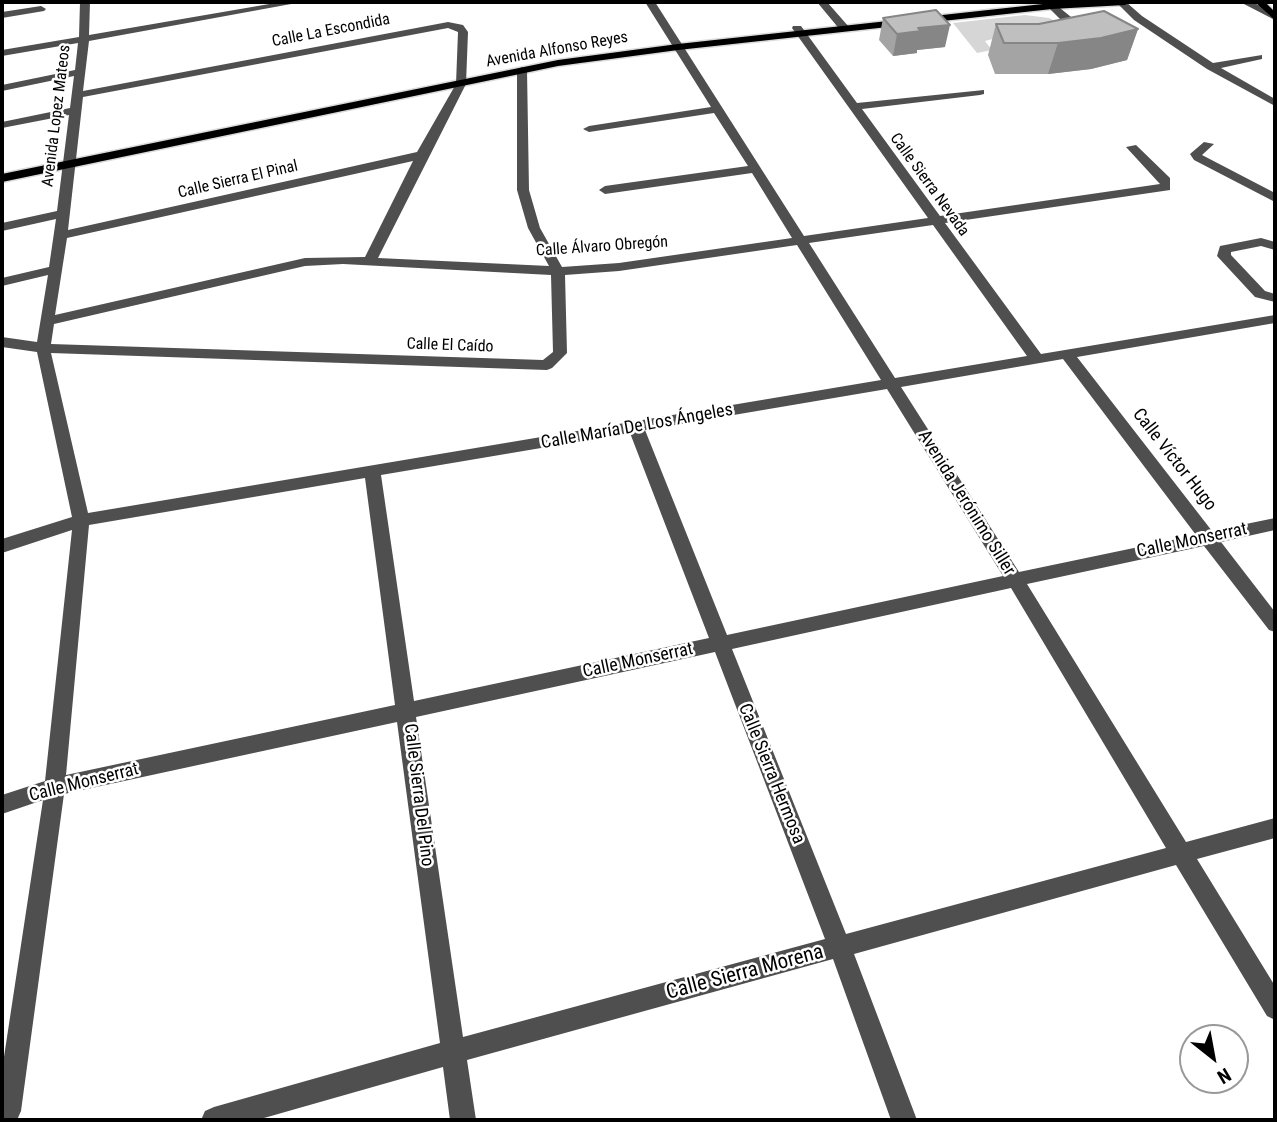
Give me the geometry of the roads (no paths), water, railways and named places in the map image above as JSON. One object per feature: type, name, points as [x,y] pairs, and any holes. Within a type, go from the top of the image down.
[{"type":"main road","name":"Avenida Alfonso Reyes","points":[[2,178],[69,160],[461,80],[555,58],[842,26],[1021,2]]},
{"type":"main road","name":"Avenida Alfonso Reyes","points":[[842,26],[1123,2]]},
{"type":"main road","points":[[1260,2],[1275,17]]},
{"type":"main road","name":"Avenida Alfonso Reyes","points":[[461,80],[676,44]]},
{"type":"main road","name":"Avenida Alfonso Reyes","points":[[2,169],[69,160]]},
{"type":"street","name":"Avenida Lopez Mateos","points":[[43,348],[61,236],[85,38],[85,2]]},
{"type":"street","points":[[2,53],[297,2]]},
{"type":"street","name":"Avenida Jerónimo Siller","points":[[650,2],[1014,580],[1275,1008]]},
{"type":"street","points":[[822,2],[842,26]]},
{"type":"street","points":[[1123,2],[1138,18],[1211,67],[1275,103]]},
{"type":"street","points":[[1245,2],[1275,17]]},
{"type":"street","points":[[1052,6],[1072,23],[1079,33],[1078,37],[1068,42]]},
{"type":"street","points":[[2,15],[41,9]]},
{"type":"street","name":"Calle La Escondida","points":[[78,95],[448,25],[459,27],[463,32],[461,80],[369,262]]},
{"type":"street","name":"Calle Sierra Nevada","points":[[799,31],[1037,359]]},
{"type":"street","points":[[1211,67],[1258,57]]},
{"type":"street","name":"Calle El Caído","points":[[43,348],[540,367],[554,361],[560,353],[558,271],[534,228],[523,190],[522,70]]},
{"type":"street","points":[[2,88],[80,72]]},
{"type":"street","points":[[852,107],[980,92]]},
{"type":"street","points":[[589,129],[719,109]]},
{"type":"street","points":[[2,125],[75,110]]},
{"type":"street","points":[[1208,144],[1196,154],[1205,162],[1275,198]]},
{"type":"street","name":"Calle Álvaro Obregón","points":[[48,321],[305,262],[369,262],[558,271],[680,260],[934,219],[1160,190],[1168,185],[1132,147]]},
{"type":"street","name":"Calle Sierra El Pinal","points":[[61,236],[422,155]]},
{"type":"street","points":[[605,190],[755,169]]},
{"type":"street","points":[[2,227],[63,214]]},
{"type":"street","points":[[1275,246],[1261,242],[1225,250],[1224,256],[1260,294],[1275,299]]},
{"type":"street","points":[[2,282],[56,269]]},
{"type":"street","name":"Calle María De Los Ángeles","points":[[2,546],[81,520],[1275,319]]},
{"type":"street","points":[[2,342],[43,348],[81,520],[55,788],[7,1108]]},
{"type":"street","name":"Calle Víctor Hugo","points":[[1068,354],[1275,625]]},
{"type":"street","name":"Calle Sierra Hermosa","points":[[636,427],[840,948],[904,1120]]},
{"type":"street","name":"Calle Sierra Del Pino","points":[[372,470],[408,711],[463,1120]]},
{"type":"street","name":"Calle Monserrat","points":[[2,804],[55,788],[1275,524]]},
{"type":"street","name":"Calle Sierra Morena","points":[[214,1120],[452,1052],[1275,828]]}]
